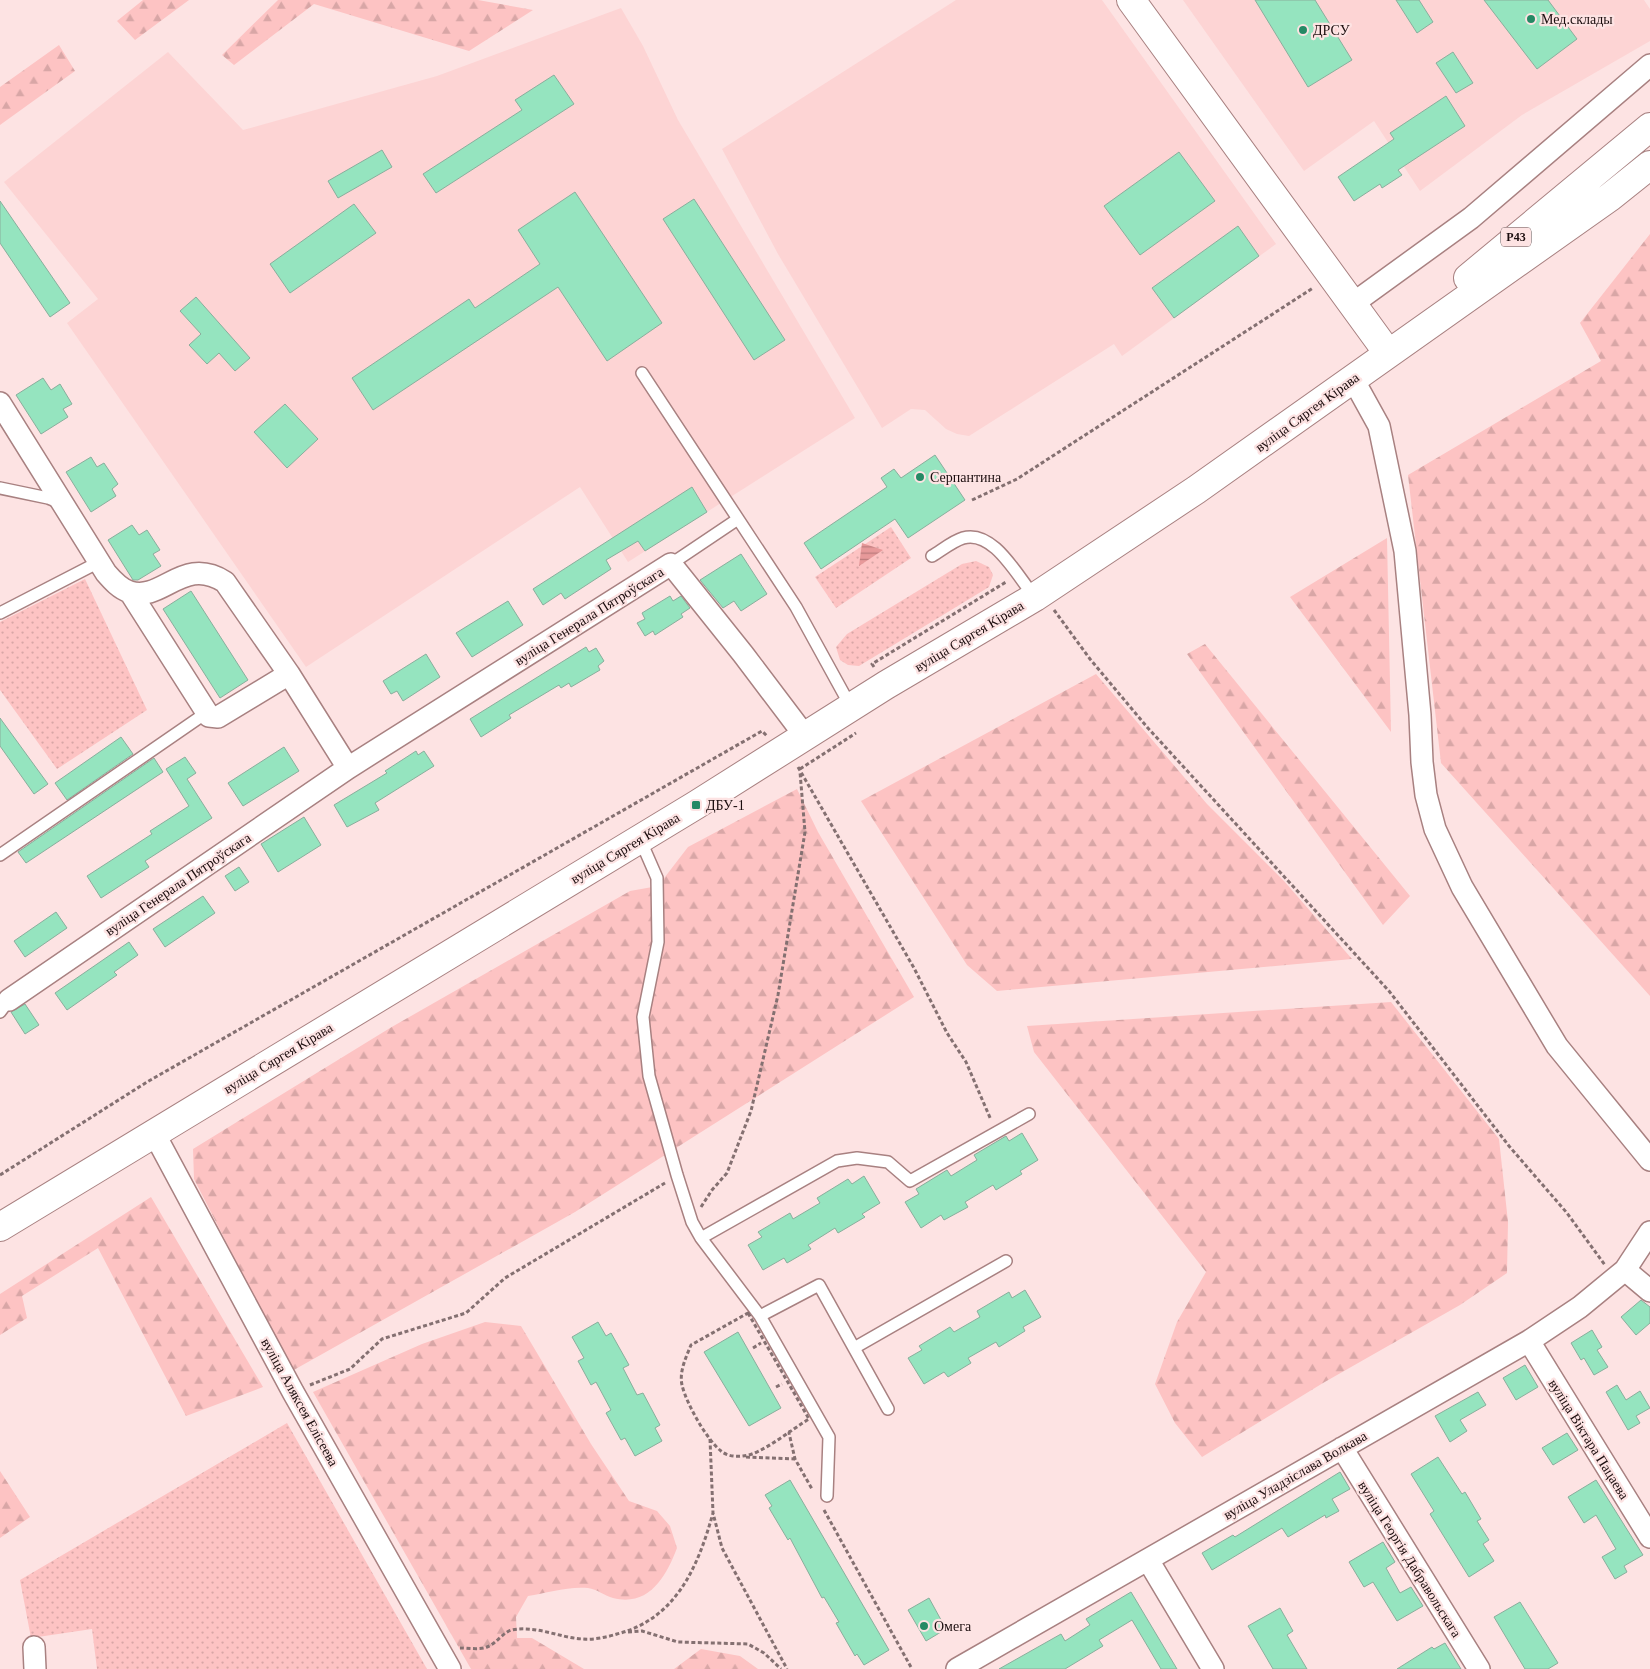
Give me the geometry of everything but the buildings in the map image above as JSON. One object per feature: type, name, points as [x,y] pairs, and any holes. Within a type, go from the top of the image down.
[{"type":"main road","points":[[1131,0],[1330,276],[1388,353]]},
{"type":"main road","name":"вуліца Сяргея Кірава","points":[[1388,353],[1481,266],[1650,127]]},
{"type":"main road","name":"вуліца Сяргея Кірава","points":[[0,1227],[640,839],[805,736],[854,719],[1196,490],[1610,197],[1650,165]]},
{"type":"street","points":[[1351,304],[1471,218],[1650,65]]},
{"type":"street","points":[[1353,379],[1380,426],[1405,551],[1420,715],[1422,762],[1426,795],[1435,829],[1462,887],[1557,1046],[1650,1160]]},
{"type":"street","points":[[0,403],[99,562],[116,584],[130,592],[141,593],[153,590],[189,574],[199,573],[218,577],[231,588],[289,674],[348,768]]},
{"type":"street","name":"вуліца Генерала Пятроўскага","points":[[4,1006],[348,768],[671,564],[744,654],[805,736]]},
{"type":"street","points":[[130,592],[206,714],[218,718],[289,674]]},
{"type":"street","name":"вуліца Аляксея Елісеева","points":[[154,1133],[293,1392],[450,1669]]},
{"type":"street","name":"вуліца Уладзіслава Волкава","points":[[957,1669],[1528,1341],[1580,1307],[1620,1274],[1650,1232]]},
{"type":"street","points":[[1620,1274],[1650,1291]]},
{"type":"street","name":"вуліца Віктара Пацаева","points":[[1528,1341],[1650,1537]]},
{"type":"street","name":"вуліца Георгія Дабравольскага","points":[[1342,1448],[1479,1669]]},
{"type":"street","points":[[1148,1560],[1213,1669]]},
{"type":"street","points":[[34,1647],[35,1669]]},
{"type":"lane","points":[[642,373],[796,607],[854,719]]},
{"type":"lane","points":[[0,488],[48,498],[65,505]]},
{"type":"lane","points":[[671,564],[738,518]]},
{"type":"lane","points":[[932,556],[964,538],[976,538],[986,541],[1006,557],[1034,598]]},
{"type":"lane","points":[[0,613],[99,562]]},
{"type":"lane","points":[[0,855],[206,714]]},
{"type":"lane","points":[[640,839],[657,878],[658,942],[643,1017],[649,1076],[677,1175],[692,1222],[701,1238],[760,1316],[829,1437],[827,1496]]},
{"type":"lane","points":[[701,1238],[837,1162],[857,1158],[888,1162],[910,1181],[1029,1114]]},
{"type":"lane","points":[[854,1348],[1006,1261]]},
{"type":"lane","points":[[760,1316],[819,1285],[888,1409]]},
{"type":"path","points":[[972,500],[1017,479],[1330,276]]},
{"type":"path","points":[[872,664],[1017,575]]},
{"type":"path","points":[[1034,598],[1053,609],[1090,659],[1147,726],[1389,991],[1509,1146],[1620,1274]]},
{"type":"path","points":[[800,769],[854,719]]},
{"type":"path","points":[[0,1175],[147,1082],[762,731]]},
{"type":"path","points":[[800,769],[914,968],[947,1033],[966,1062],[997,1132]]},
{"type":"path","points":[[692,1222],[712,1190],[727,1173],[753,1102],[778,995],[805,832],[800,769]]},
{"type":"path","points":[[293,1392],[350,1369],[382,1339],[466,1313],[505,1278],[677,1175]]},
{"type":"path","points":[[748,1314],[692,1345],[686,1359],[682,1385],[710,1439],[722,1452],[740,1457],[795,1459]]},
{"type":"path","points":[[740,1457],[755,1453],[808,1419]]},
{"type":"path","points":[[792,1429],[789,1433],[795,1459],[814,1492]]},
{"type":"path","points":[[710,1439],[713,1513],[722,1548],[787,1669]]},
{"type":"path","points":[[823,1509],[912,1669]]},
{"type":"path","points":[[620,1633],[660,1613],[679,1594],[697,1560],[713,1513]]},
{"type":"path","points":[[438,1648],[487,1648],[511,1630],[551,1631],[583,1639],[642,1631],[678,1642],[748,1644],[764,1653],[781,1669]]},
{"type":"shaded area","points":[[956,0],[1102,0],[1276,244],[1122,356],[1114,344],[969,436],[957,434],[946,429],[925,410],[911,409],[882,428],[778,254],[722,149]]},
{"type":"shaded area","points":[[1183,0],[1644,0],[1650,9],[1650,41],[1522,115],[1420,191],[1374,121],[1304,171]]},
{"type":"shaded area","points":[[621,8],[643,46],[678,120],[855,418],[628,562],[580,487],[306,667],[67,323],[98,299],[4,182],[168,52],[243,130],[437,76]]},
{"type":"shaded area","points":[[862,543],[883,550],[859,566]]},
{"type":"green space","points":[[143,0],[189,0],[135,40],[117,21]]},
{"type":"green space","points":[[278,0],[478,0],[533,10],[469,51],[314,4],[234,65],[222,55]]},
{"type":"green space","points":[[59,45],[75,71],[0,125],[0,87]]},
{"type":"green space","points":[[1650,234],[1650,996],[1441,763],[1408,475],[1601,361],[1580,323]]},
{"type":"green space","points":[[891,527],[911,558],[836,608],[815,577]]},
{"type":"green space","points":[[1387,538],[1391,732],[1290,597]]},
{"type":"green space","points":[[976,561],[989,567],[993,575],[989,587],[859,666],[848,665],[840,660],[836,647],[847,634],[962,564]]},
{"type":"green space","points":[[85,579],[147,710],[57,769],[0,690],[0,622]]},
{"type":"green space","points":[[1205,644],[1410,896],[1383,925],[1187,654]]},
{"type":"green space","points":[[1096,674],[1207,804],[1284,881],[1352,959],[997,991],[967,965],[861,801]]},
{"type":"green space","points":[[797,789],[818,832],[914,997],[575,1212],[292,1371],[194,1179],[193,1149],[390,1028],[630,891],[658,886],[688,847]]},
{"type":"green space","points":[[1391,1002],[1499,1139],[1508,1222],[1507,1273],[1460,1305],[1323,1383],[1202,1457],[1175,1423],[1155,1384],[1177,1322],[1206,1272],[1034,1052],[1027,1026]]},
{"type":"green space","points":[[151,1197],[263,1387],[186,1416],[98,1248],[22,1296],[27,1318],[0,1335],[0,1294]]},
{"type":"green space","points":[[485,1322],[521,1326],[591,1444],[629,1501],[657,1511],[670,1526],[677,1548],[661,1579],[646,1594],[637,1598],[626,1600],[613,1598],[591,1589],[581,1588],[528,1596],[516,1617],[517,1638],[532,1638],[584,1669],[471,1669],[313,1392],[422,1344]]},
{"type":"green space","points":[[287,1423],[427,1669],[97,1669],[92,1629],[31,1638],[20,1580]]},
{"type":"green space","points":[[0,1471],[30,1517],[0,1538]]},
{"type":"green space","points":[[701,1649],[740,1656],[758,1669],[674,1669]]},
{"type":"place","name":"Мед.склады","points":[[1531,19]]},
{"type":"place","name":"ДРСУ","points":[[1303,30]]},
{"type":"place","name":"Серпантина","points":[[920,477]]},
{"type":"place","name":"ДБУ-1","points":[[696,805]]},
{"type":"place","name":"Омега","points":[[924,1626]]}]
